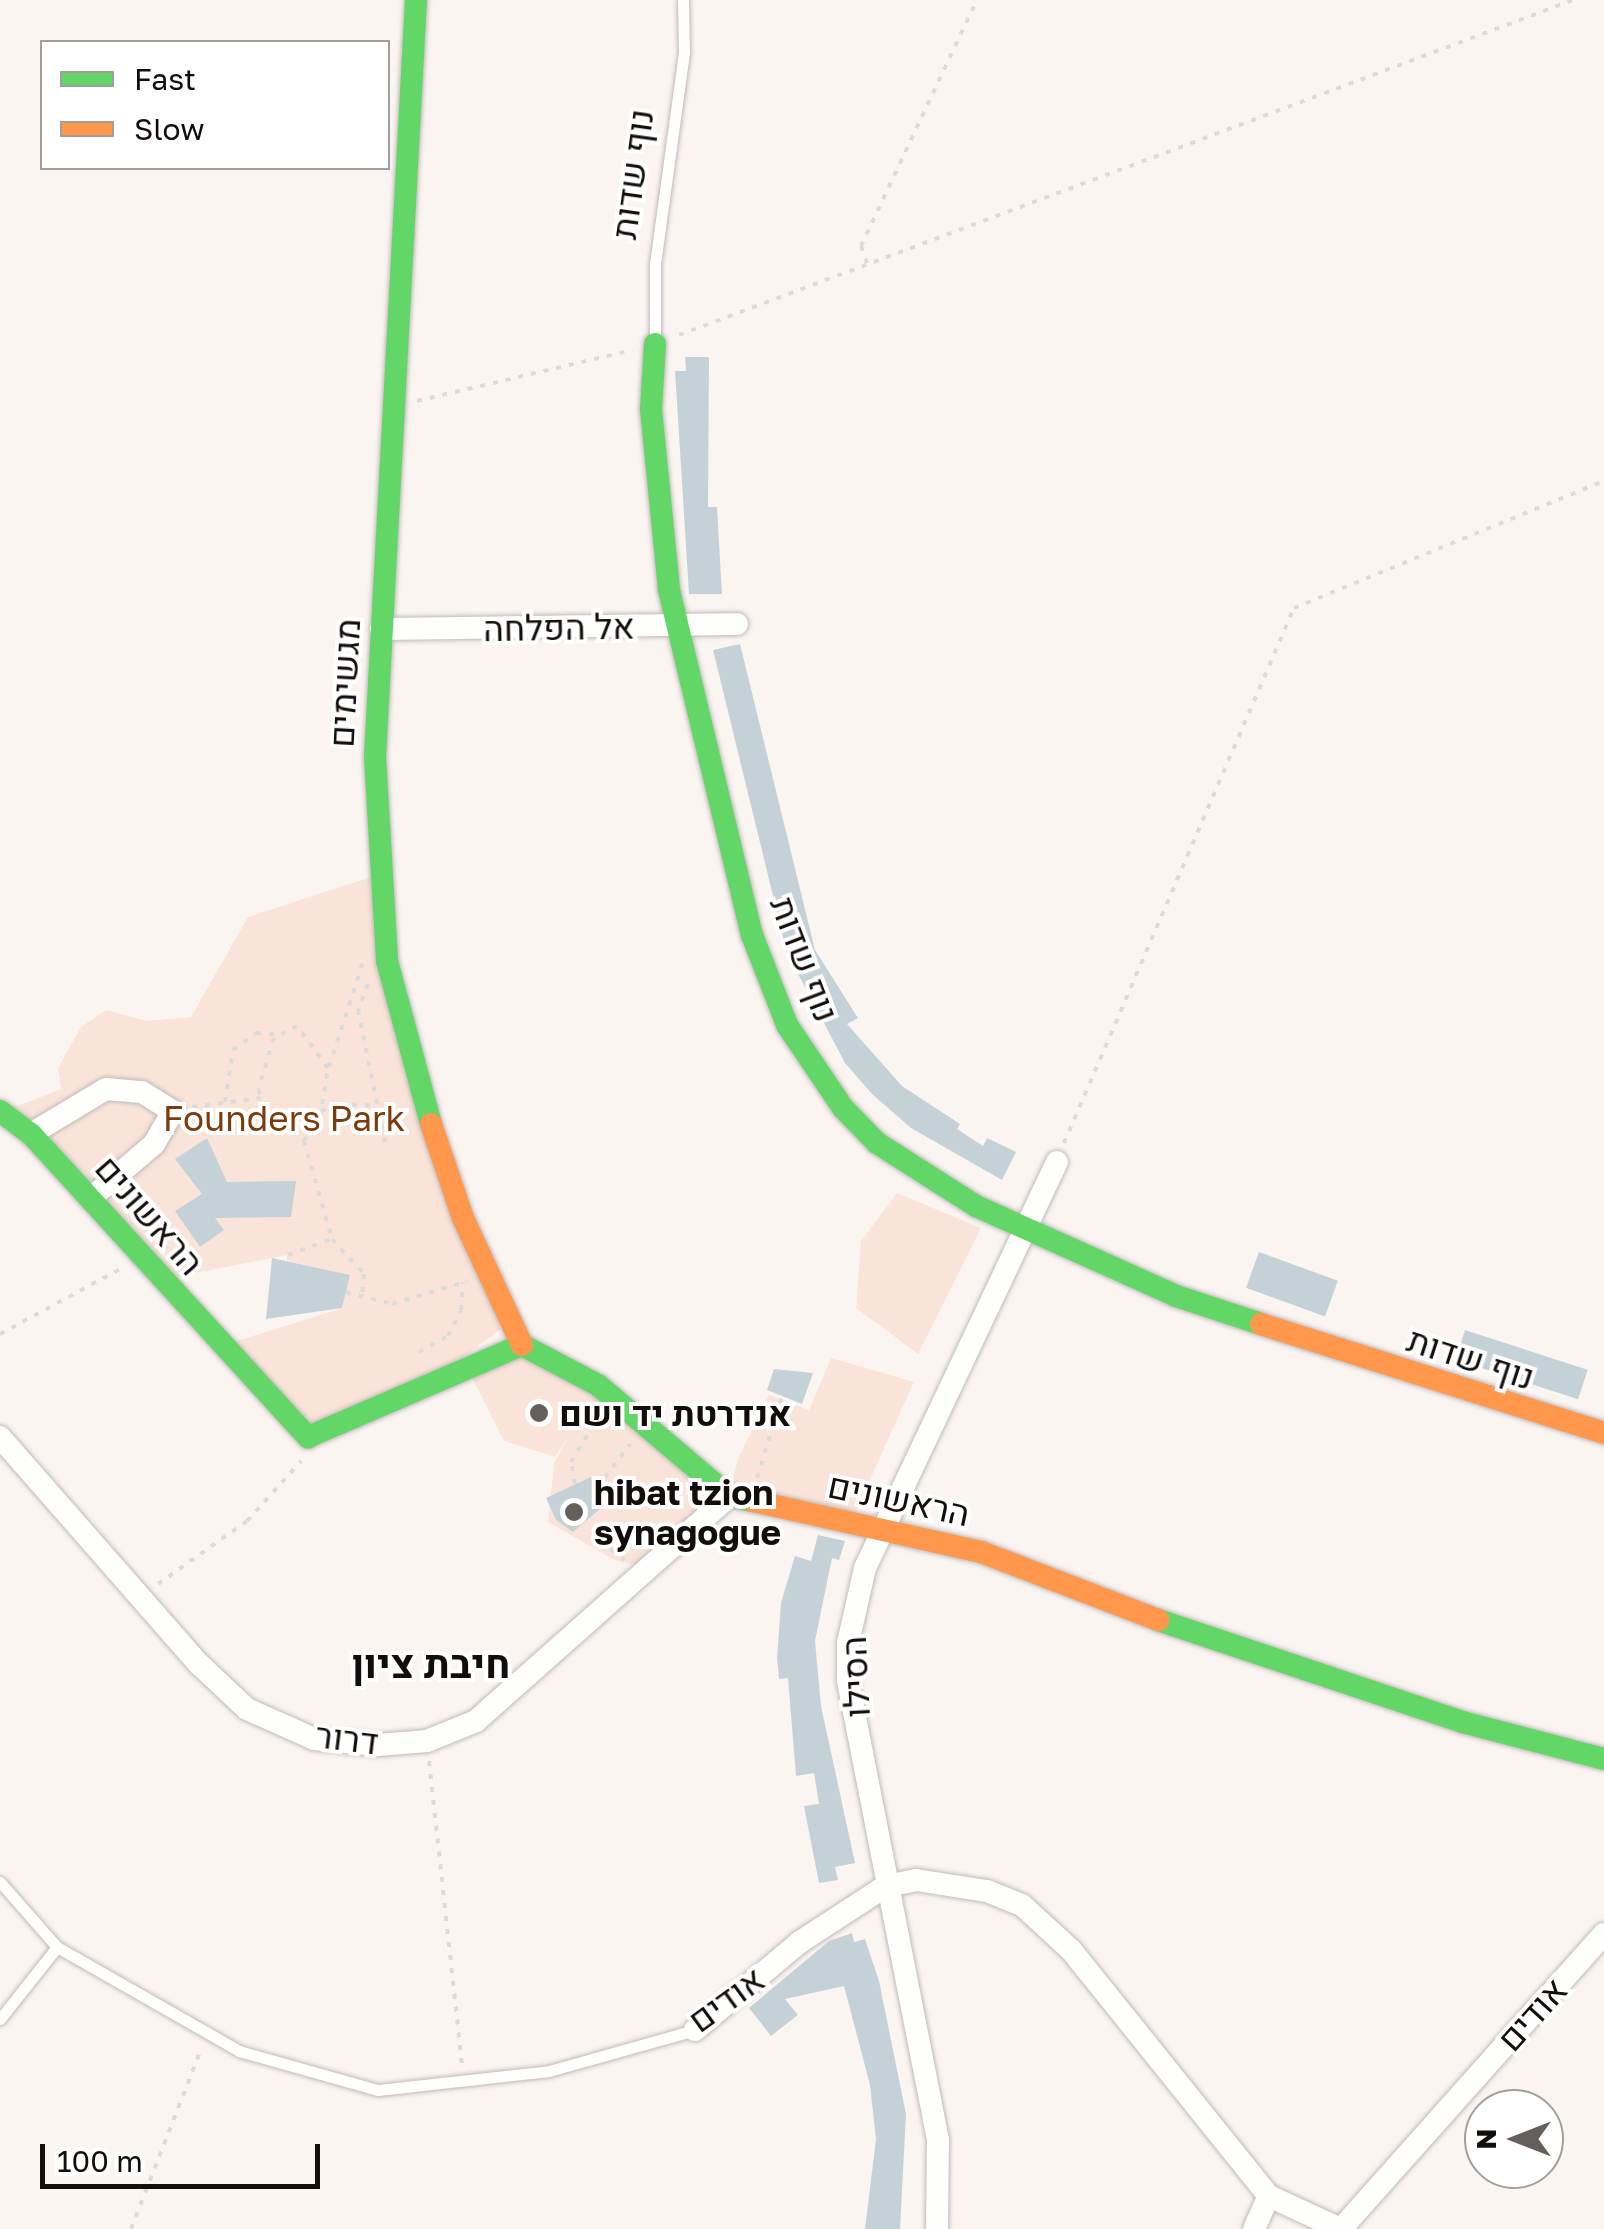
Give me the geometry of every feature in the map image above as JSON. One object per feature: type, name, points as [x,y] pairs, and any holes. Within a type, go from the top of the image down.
[{"type":"street","name":"מגשימים","points":[[416,0],[375,776],[387,962],[412,1068],[464,1218],[522,1345]]},
{"type":"street","name":"נוף שדות","points":[[656,344],[655,471],[676,626],[752,935],[787,1025],[844,1108],[877,1142],[920,1174],[1022,1227],[1228,1315],[1604,1432]]},
{"type":"street","name":"אל הפלחה","points":[[382,629],[736,624]]},
{"type":"street","points":[[31,1134],[106,1089],[142,1092],[172,1111],[154,1144],[90,1198]]},
{"type":"street","name":"הראשונים","points":[[0,1110],[31,1134],[141,1259],[308,1437]]},
{"type":"street","name":"הסילו","points":[[937,2229],[938,2140],[848,1680],[854,1604],[882,1530],[1022,1227],[1057,1162]]},
{"type":"street","name":"הראשונים","points":[[522,1345],[611,1396],[740,1499],[981,1552],[1142,1615],[1462,1722],[1565,1754],[1604,1759]]},
{"type":"street","points":[[308,1437],[522,1345]]},
{"type":"street","name":"דרור","points":[[0,1437],[140,1597],[246,1709],[314,1738],[378,1746],[427,1741],[476,1721],[647,1571],[740,1499]]},
{"type":"street","name":"אודים","points":[[695,2030],[800,1942],[886,1886],[954,1882],[1022,1905],[1071,1950],[1268,2196],[1341,2229],[1604,1934]]},
{"type":"street","points":[[1254,2229],[1268,2196]]},
{"type":"lane","name":"נוף שדות","points":[[656,344],[655,264],[684,52],[682,0]]},
{"type":"lane","name":"אודים","points":[[0,1882],[57,1947],[239,2050],[378,2090],[548,2070],[695,2030]]},
{"type":"lane","points":[[0,2020],[57,1947]]},
{"type":"path","points":[[867,263],[861,246],[977,0]]},
{"type":"path","points":[[395,404],[656,344],[1574,0]]},
{"type":"path","points":[[1057,1162],[1294,608],[1604,481]]},
{"type":"path","points":[[304,1141],[321,1111],[328,1068],[363,962],[387,962]]},
{"type":"path","points":[[386,1148],[374,1105],[358,1010],[373,974],[387,962]]},
{"type":"path","points":[[328,1068],[297,1026],[279,1036],[264,1058],[260,1098],[272,1116],[304,1141],[332,1239],[359,1264],[362,1296]]},
{"type":"path","points":[[225,1102],[233,1050],[256,1032],[279,1036]]},
{"type":"path","points":[[208,1104],[260,1098]]},
{"type":"path","points":[[321,1111],[340,1104],[374,1105]]},
{"type":"path","points":[[288,1254],[332,1239]]},
{"type":"path","points":[[0,1334],[141,1259]]},
{"type":"path","points":[[346,1292],[392,1304],[463,1282],[493,1278]]},
{"type":"path","points":[[419,1352],[448,1336],[461,1310],[463,1282]]},
{"type":"path","points":[[575,1484],[571,1462],[611,1396]]},
{"type":"path","points":[[740,1499],[782,1396]]},
{"type":"path","points":[[597,1488],[644,1424]]},
{"type":"path","points":[[140,1597],[274,1498],[299,1466],[308,1437]]},
{"type":"path","points":[[600,1524],[611,1550],[647,1571]]},
{"type":"path","points":[[427,1741],[464,2080]]},
{"type":"path","points":[[131,2229],[207,2032]]},
{"type":"green space","name":"Founders Park","points":[[377,875],[383,985],[501,1329],[411,1396],[308,1437],[221,1346],[342,1308],[349,1275],[287,1261],[287,1255],[160,1280],[3,1112],[61,1089],[58,1068],[81,1027],[106,1010],[147,1021],[191,1017],[248,917]]},
{"type":"green space","points":[[897,1193],[981,1228],[918,1354],[856,1308],[861,1241]]},
{"type":"green space","points":[[523,1345],[598,1385],[723,1503],[641,1566],[614,1560],[548,1522],[554,1463],[570,1434],[555,1457],[504,1441],[467,1367]]},
{"type":"green space","points":[[831,1358],[914,1382],[849,1526],[729,1496],[738,1459],[769,1395],[809,1410]]},
{"type":"building","points":[[685,357],[709,357],[708,507],[717,507],[722,594],[689,594],[675,371],[686,371]]},
{"type":"building","points":[[740,644],[815,950],[858,1018],[847,1024],[902,1086],[960,1124],[957,1129],[983,1146],[987,1138],[1016,1152],[1002,1180],[911,1128],[872,1094],[845,1063],[787,953],[713,650]]},
{"type":"building","points":[[207,1138],[227,1182],[296,1181],[291,1217],[215,1218],[224,1230],[200,1247],[175,1211],[202,1194],[175,1159]]},
{"type":"building","points":[[1259,1252],[1338,1281],[1325,1316],[1246,1288]]},
{"type":"building","points":[[272,1258],[350,1275],[342,1308],[266,1319]]},
{"type":"building","points":[[1465,1330],[1588,1370],[1578,1399],[1455,1359]]},
{"type":"building","points":[[774,1369],[813,1373],[802,1404],[767,1390]]},
{"type":"building","name":"hibat tzion synagogue","points":[[591,1477],[606,1504],[573,1532],[556,1520],[546,1498]]},
{"type":"building","points":[[818,1535],[845,1541],[839,1560],[832,1558],[815,1641],[821,1706],[855,1863],[835,1867],[838,1880],[819,1883],[804,1806],[819,1804],[814,1773],[796,1776],[788,1678],[779,1679],[777,1658],[781,1603],[795,1556],[811,1561]]},
{"type":"building","points":[[852,1933],[854,1942],[865,1939],[879,1981],[906,2114],[900,2229],[865,2229],[876,2139],[870,2085],[844,1986],[785,1999],[798,2015],[771,2036],[749,2008],[829,1941]]},
{"type":"traffic: fast","points":[[416,0],[375,757],[387,961],[431,1124]]},
{"type":"traffic: fast","points":[[655,344],[651,409],[669,590],[752,935],[787,1025],[843,1108],[877,1143],[976,1206],[1176,1296],[1261,1324]]},
{"type":"traffic: fast","points":[[0,1111],[31,1134],[308,1437],[522,1345],[598,1385],[729,1496],[753,1501]]},
{"type":"traffic: fast","points":[[1158,1620],[1462,1722],[1604,1759]]},
{"type":"traffic: slow","points":[[431,1124],[463,1218],[522,1345]]},
{"type":"traffic: slow","points":[[1261,1324],[1604,1433]]},
{"type":"traffic: slow","points":[[753,1501],[981,1552],[1158,1620]]},
{"type":"place","name":"אנדרטת יד ושם","points":[[539,1413]]},
{"type":"place","name":"hibat tzion synagogue","points":[[574,1512]]},
{"type":"district","name":"חיבת ציון","points":[[431,1663]]}]
